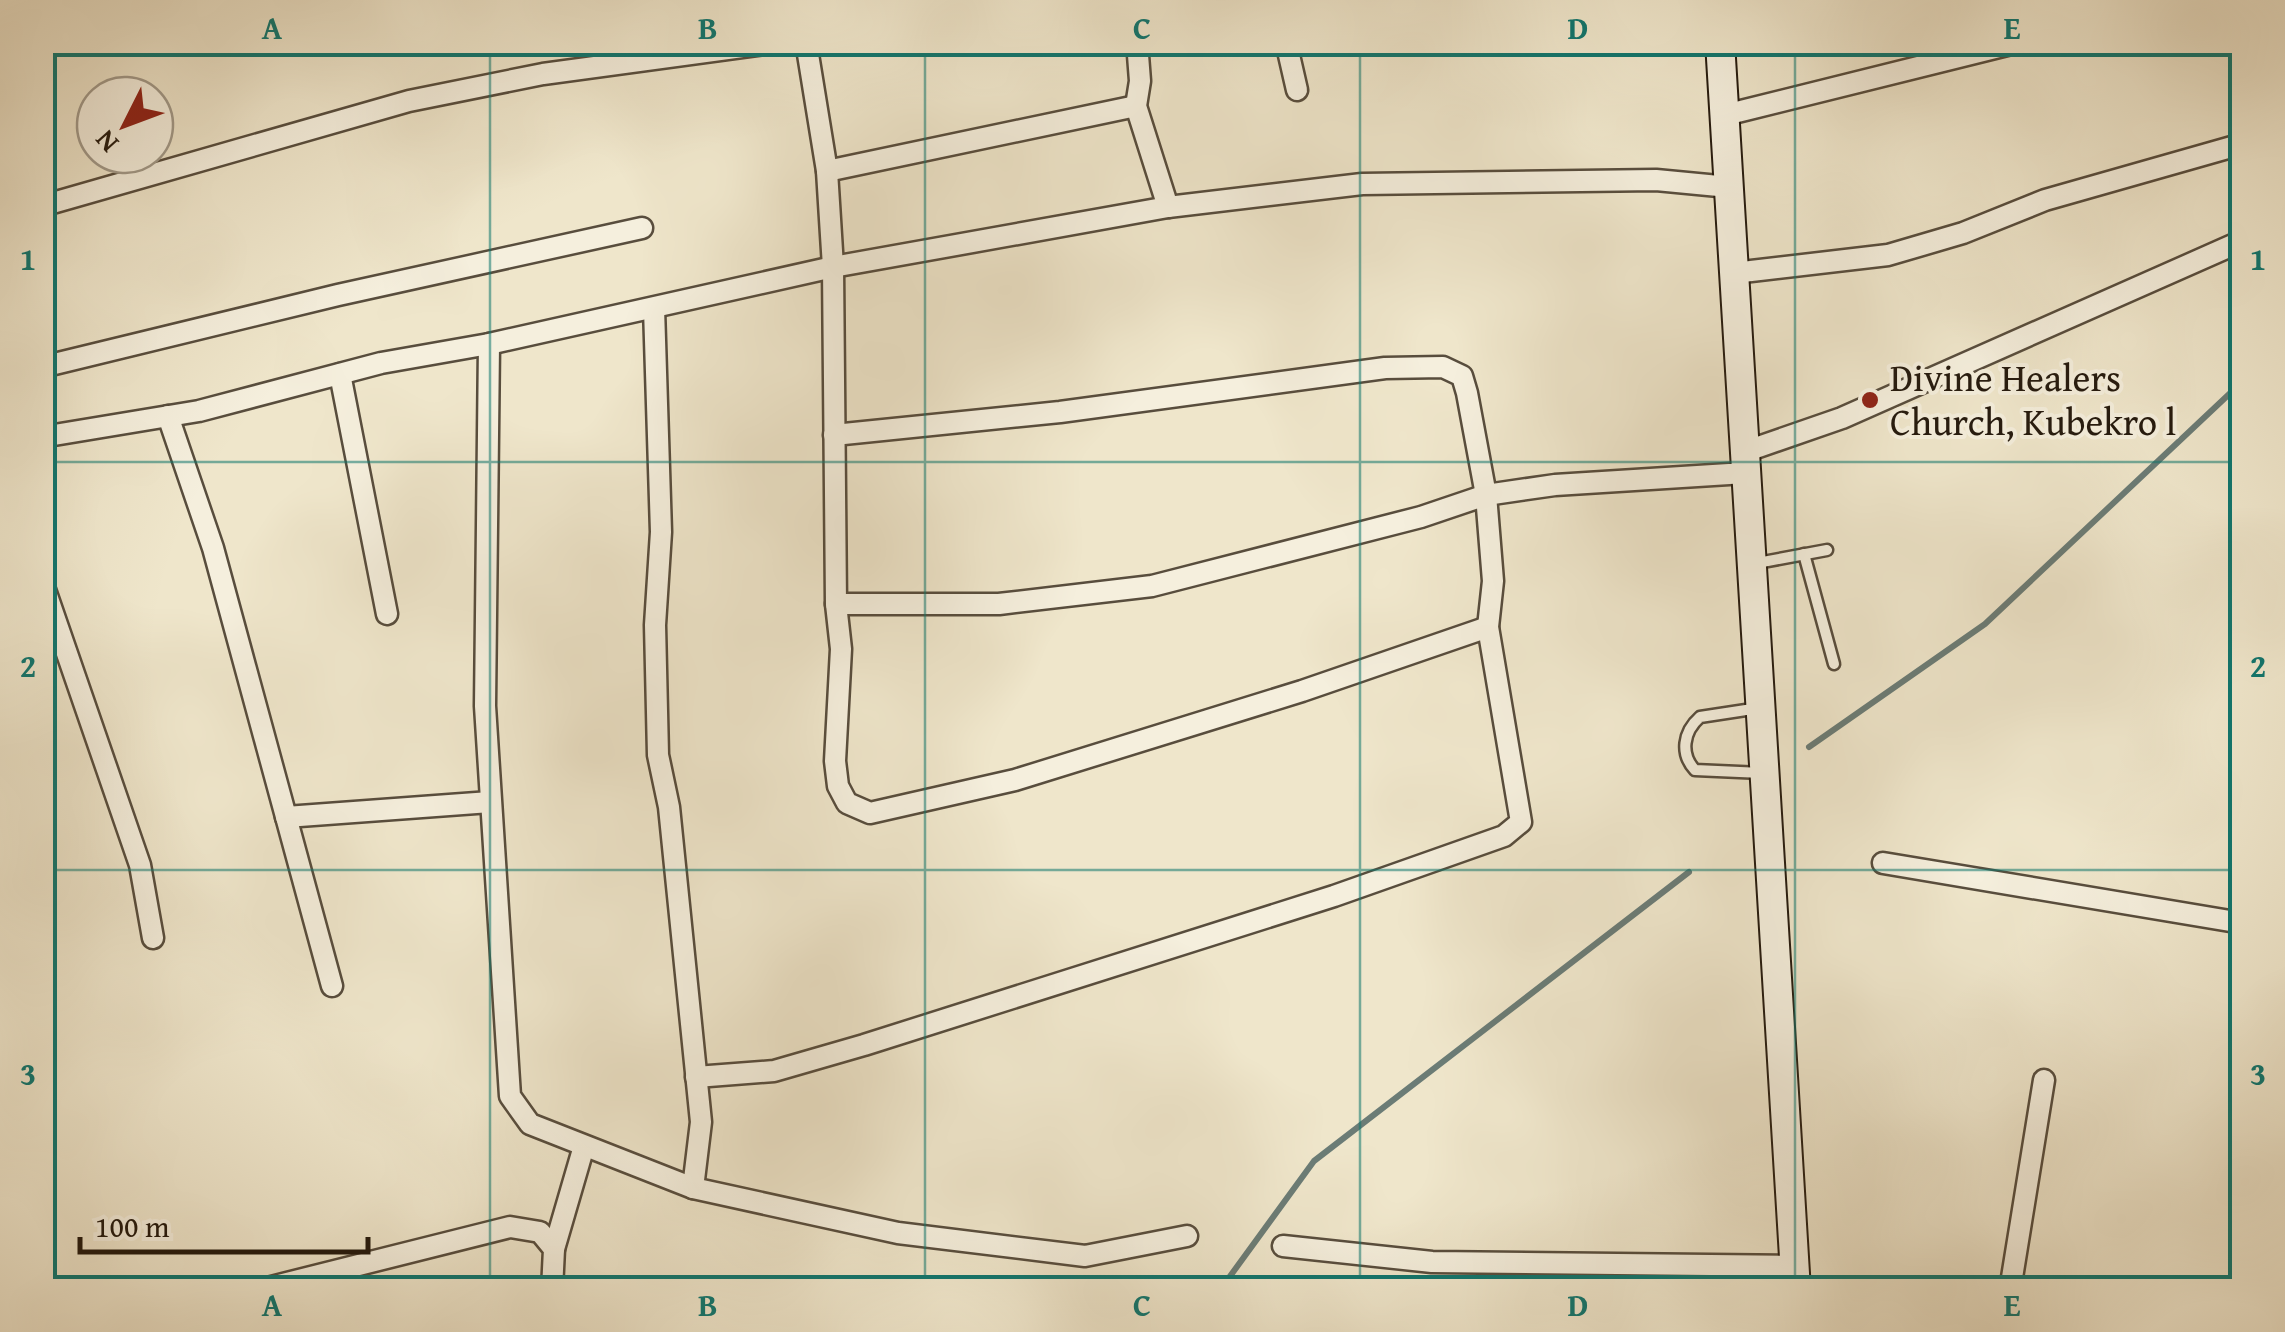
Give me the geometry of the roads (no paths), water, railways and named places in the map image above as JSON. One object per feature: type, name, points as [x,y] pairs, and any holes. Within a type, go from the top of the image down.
[{"type":"main road","points":[[1720,42],[1795,1278]]},
{"type":"street","points":[[42,206],[409,101],[543,74],[780,42]]},
{"type":"street","points":[[806,42],[826,170],[834,267],[836,604],[841,649],[835,761],[838,786],[847,803],[870,813],[1015,780],[1302,691],[1488,627]]},
{"type":"street","points":[[1136,42],[1140,81],[1136,106],[1168,207]]},
{"type":"street","points":[[1286,42],[1297,90]]},
{"type":"street","points":[[1724,115],[2018,42]]},
{"type":"street","points":[[826,170],[1136,106]]},
{"type":"street","points":[[1734,273],[1888,255],[1963,233],[2045,200],[2242,144]]},
{"type":"street","points":[[42,437],[168,416],[340,374],[834,267],[1168,207],[1362,184],[1656,180],[1728,187]]},
{"type":"street","points":[[42,366],[338,294],[642,228]]},
{"type":"street","points":[[836,604],[999,604],[1152,586],[1421,516],[1486,495],[1744,463],[2242,241]]},
{"type":"street","points":[[654,308],[661,532],[654,625],[656,722],[700,1122],[693,1188]]},
{"type":"street","points":[[489,344],[492,426],[484,648],[490,802],[503,928],[510,1096],[530,1124],[693,1188],[898,1233],[1085,1256],[1187,1236]]},
{"type":"street","points":[[696,1077],[774,1072],[864,1045],[1334,896],[1504,836],[1521,822],[1522,808],[1498,702],[1488,627],[1492,582],[1486,495],[1462,376],[1442,366],[1290,378],[1060,412],[834,436]]},
{"type":"street","points":[[340,374],[387,614]]},
{"type":"street","points":[[168,416],[213,548],[332,986]]},
{"type":"street","points":[[42,581],[130,832],[153,938]]},
{"type":"street","points":[[286,817],[490,802]]},
{"type":"street","points":[[1883,863],[2242,922]]},
{"type":"street","points":[[2010,1290],[2044,1080]]},
{"type":"street","points":[[552,1290],[554,1249],[584,1146]]},
{"type":"street","points":[[259,1290],[510,1227],[540,1232],[554,1249]]},
{"type":"street","points":[[1283,1246],[1432,1262],[1795,1278]]},
{"type":"lane","points":[[1752,564],[1827,550]]},
{"type":"lane","points":[[1804,554],[1834,664]]},
{"type":"lane","points":[[1760,708],[1700,718],[1688,733],[1685,748],[1686,760],[1695,770],[1763,773]]},
{"type":"waterway","points":[[1809,747],[1985,624],[2242,382]]},
{"type":"waterway","points":[[1220,1290],[1314,1161],[1689,872]]},
{"type":"place","name":"Divine Healers Church, Kubekro l","points":[[1870,400]]}]
